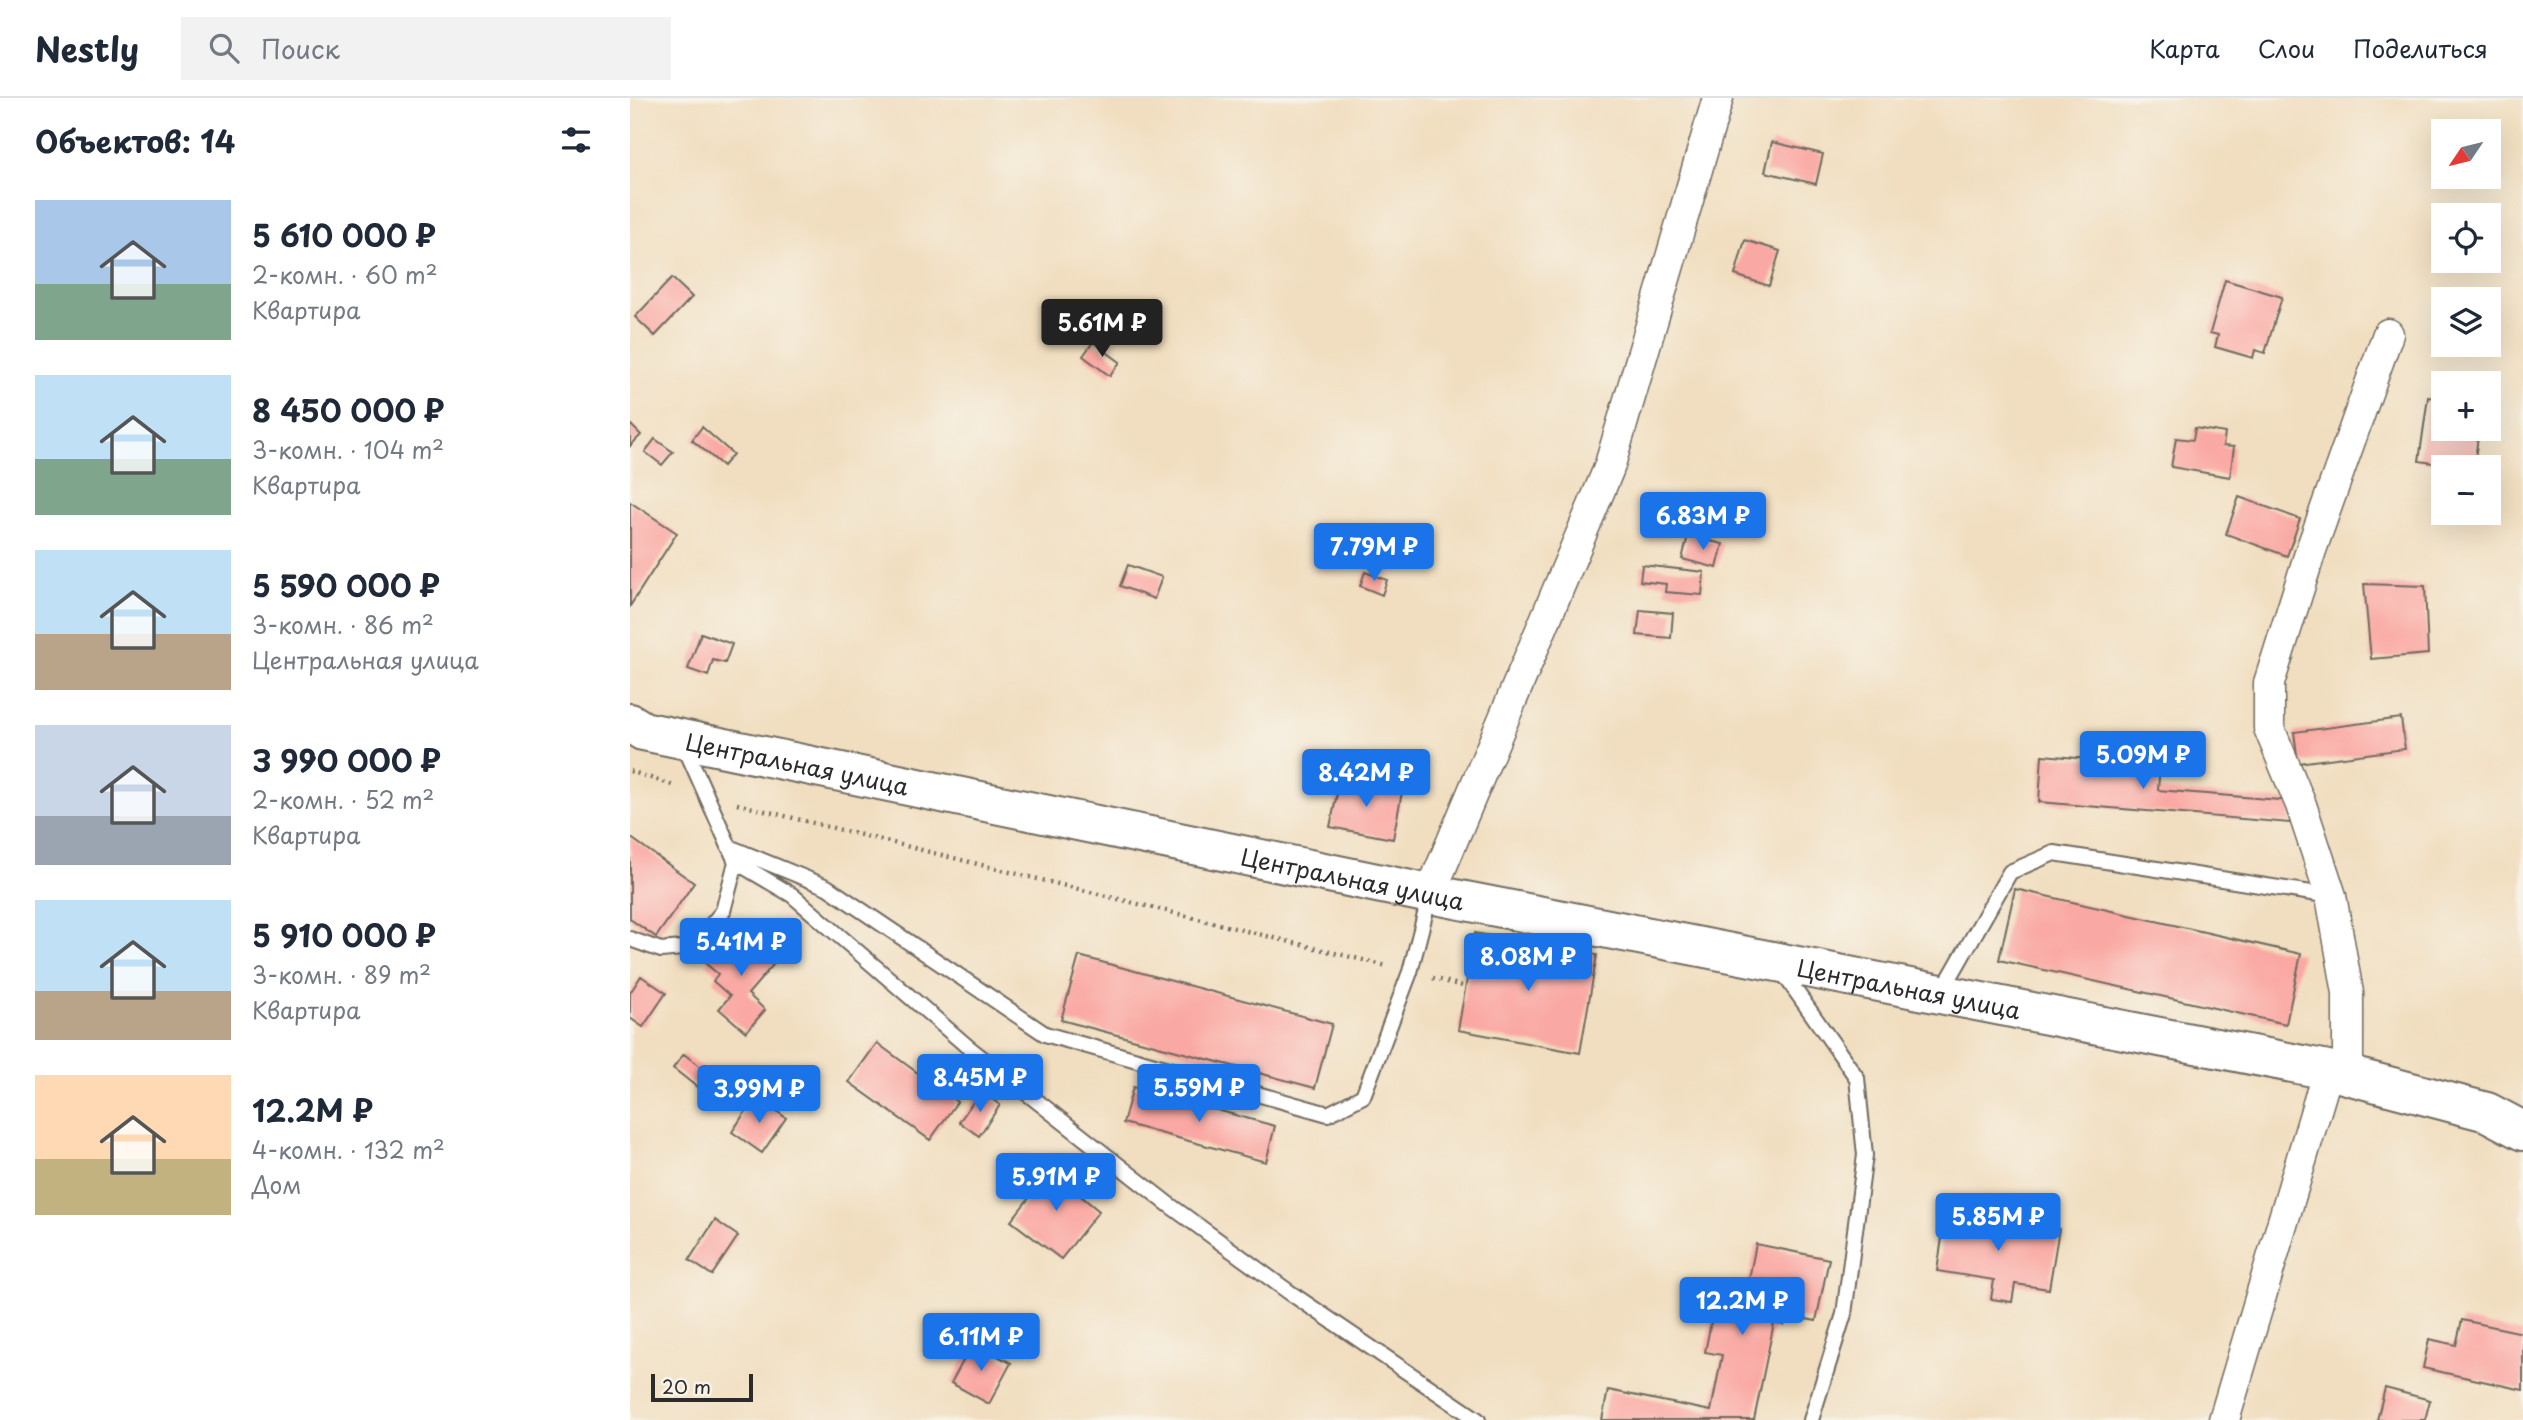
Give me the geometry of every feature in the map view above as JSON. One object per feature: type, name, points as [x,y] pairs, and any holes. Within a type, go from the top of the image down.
[{"type":"street","points":[[1430,894],[1609,468],[1718,98]]},
{"type":"street","points":[[2224,1420],[2338,1073],[2348,993],[2331,896],[2301,805],[2269,728],[2269,683],[2311,550],[2388,334]]},
{"type":"street","name":"Центральная улица","points":[[630,723],[643,731],[1430,894],[2338,1073],[2487,1112],[2523,1131]]},
{"type":"lane","points":[[681,739],[736,862],[792,895],[968,1047],[1168,1204],[1289,1292],[1478,1420]]},
{"type":"lane","points":[[729,847],[828,887],[1045,1034],[1328,1114],[1363,1096],[1410,972],[1430,894]]},
{"type":"lane","points":[[1940,995],[2010,872],[2054,853],[2331,896]]},
{"type":"lane","points":[[630,939],[661,950],[693,947],[723,911],[736,862]]},
{"type":"lane","points":[[1775,962],[1857,1077],[1865,1155],[1844,1314],[1811,1420]]},
{"type":"path","points":[[630,771],[707,797],[1466,986]]},
{"type":"building","points":[[1772,142],[1823,154],[1816,184],[1765,172]]},
{"type":"building","points":[[1745,240],[1780,251],[1769,286],[1735,275]]},
{"type":"building","points":[[672,278],[692,297],[655,336],[635,317]]},
{"type":"building","points":[[2225,280],[2282,297],[2265,353],[2255,350],[2253,358],[2215,347],[2218,335],[2210,333]]},
{"type":"building","points":[[1093,342],[1120,362],[1110,376],[1083,356]]},
{"type":"building","points":[[2428,397],[2431,397],[2431,441],[2477,441],[2476,455],[2431,455],[2431,463],[2419,461]]},
{"type":"building","points":[[630,424],[641,435],[630,446]]},
{"type":"building","points":[[702,427],[733,454],[723,466],[692,440]]},
{"type":"building","points":[[2195,428],[2225,433],[2223,446],[2234,447],[2230,477],[2171,467],[2176,438],[2193,440]]},
{"type":"building","points":[[655,439],[673,452],[662,465],[645,452]]},
{"type":"building","points":[[2239,497],[2300,519],[2287,556],[2226,534]]},
{"type":"building","points":[[630,502],[677,533],[630,606]]},
{"type":"building","points":[[1688,536],[1723,544],[1717,568],[1682,559]]},
{"type":"building","points":[[1128,565],[1162,577],[1154,599],[1120,586]]},
{"type":"building","points":[[1642,565],[1704,572],[1702,595],[1665,592],[1666,584],[1640,581]]},
{"type":"building","points":[[1365,572],[1387,580],[1382,595],[1360,586]]},
{"type":"building","points":[[2364,584],[2425,586],[2428,654],[2371,659]]},
{"type":"building","points":[[1640,610],[1673,613],[1671,638],[1637,635]]},
{"type":"building","points":[[701,633],[732,644],[725,663],[713,660],[708,676],[688,669]]},
{"type":"building","points":[[2401,718],[2405,749],[2298,763],[2294,732]]},
{"type":"building","points":[[2042,755],[2160,765],[2158,790],[2292,801],[2290,823],[2039,802]]},
{"type":"building","points":[[1340,779],[1402,792],[1393,839],[1330,827]]},
{"type":"building","points":[[630,837],[694,883],[656,937],[630,919]]},
{"type":"building","points":[[2015,889],[2301,954],[2286,1024],[1999,960]]},
{"type":"building","points":[[1475,933],[1597,955],[1580,1053],[1458,1030]]},
{"type":"building","points":[[730,937],[744,948],[753,937],[778,959],[748,994],[765,1010],[746,1032],[719,1009],[730,996],[713,981],[718,974],[706,964]]},
{"type":"building","points":[[1079,956],[1332,1024],[1315,1088],[1061,1020]]},
{"type":"building","points":[[641,976],[666,993],[643,1027],[630,1018],[630,993]]},
{"type":"building","points":[[877,1043],[957,1102],[930,1140],[849,1082]]},
{"type":"building","points":[[684,1054],[708,1073],[697,1087],[673,1068]]},
{"type":"building","points":[[1133,1087],[1275,1126],[1266,1162],[1123,1123]]},
{"type":"building","points":[[981,1091],[1000,1105],[979,1136],[959,1122]]},
{"type":"building","points":[[756,1096],[786,1118],[762,1153],[732,1132]]},
{"type":"building","points":[[1055,1165],[1080,1184],[1075,1191],[1099,1211],[1061,1259],[1011,1221]]},
{"type":"building","points":[[1946,1212],[2059,1229],[2049,1289],[2015,1284],[2012,1302],[1991,1299],[1994,1280],[1937,1271]]},
{"type":"building","points":[[715,1220],[738,1236],[712,1275],[689,1260]]},
{"type":"building","points":[[1756,1244],[1829,1259],[1816,1321],[1786,1315],[1784,1325],[1774,1323],[1754,1420],[1602,1420],[1608,1390],[1711,1411],[1722,1355],[1705,1352],[1718,1288],[1746,1294]]},
{"type":"building","points":[[2462,1320],[2523,1333],[2523,1390],[2423,1368],[2429,1339],[2456,1345]]},
{"type":"building","points":[[973,1343],[1011,1363],[989,1404],[951,1383]]},
{"type":"building","points":[[2385,1388],[2430,1400],[2425,1420],[2377,1420]]}]
